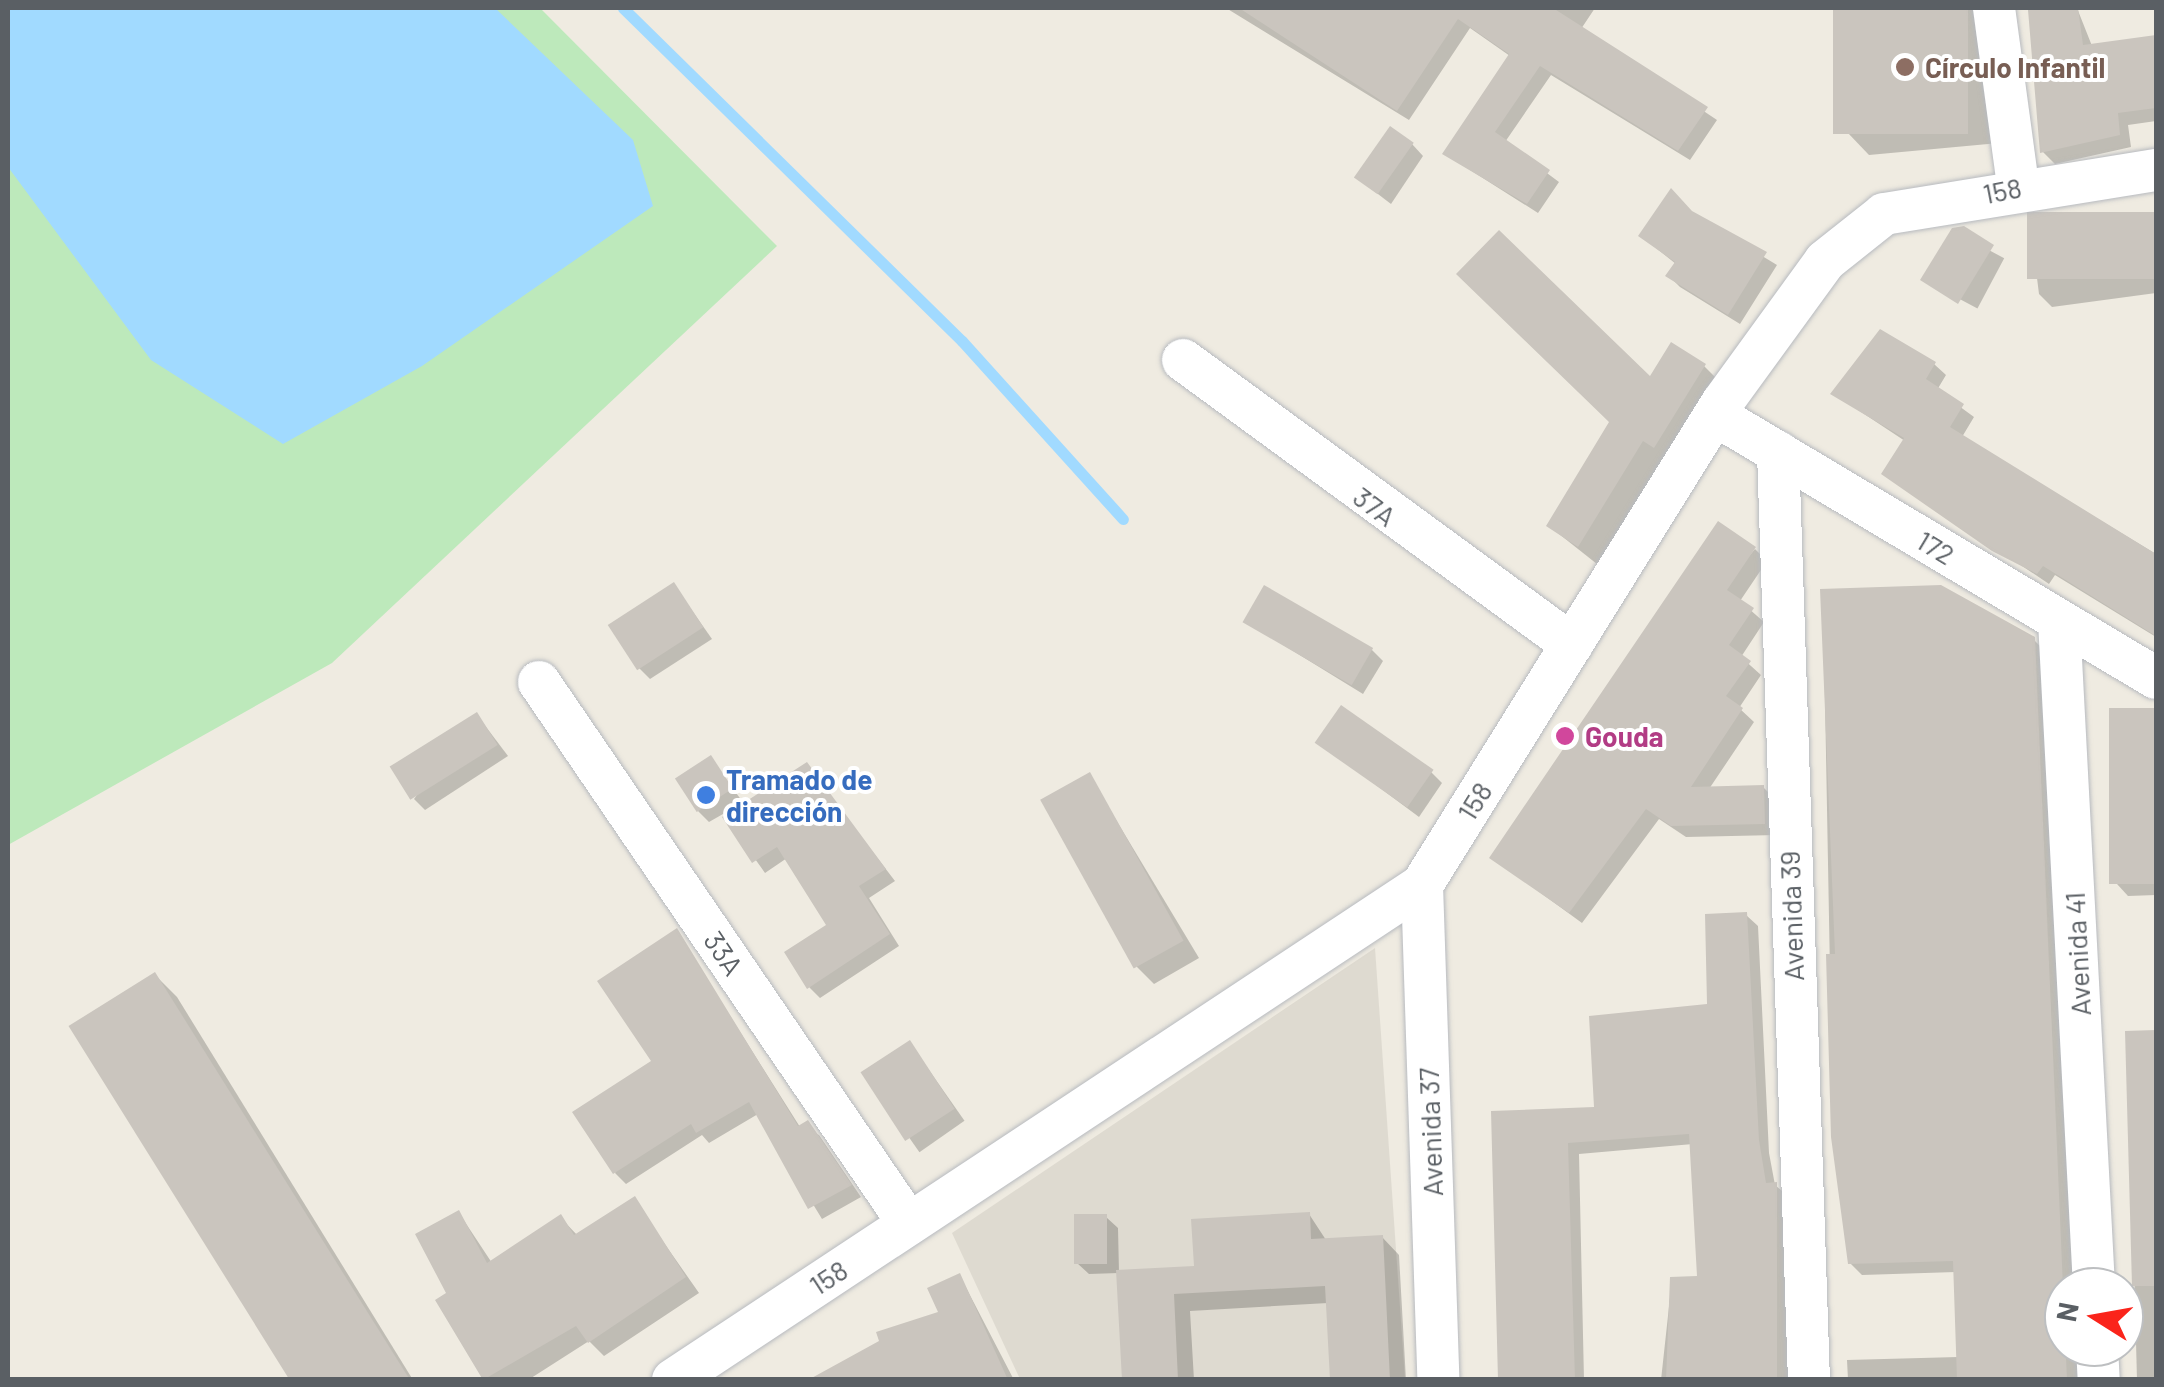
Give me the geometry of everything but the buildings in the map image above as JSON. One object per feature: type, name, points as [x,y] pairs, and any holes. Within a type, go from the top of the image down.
[{"type":"street","points":[[1994,8],[2018,186]]},
{"type":"street","name":"158","points":[[673,1380],[1422,885],[1715,415],[1825,261],[1884,214],[2018,186],[2156,170]]},
{"type":"street","name":"37A","points":[[1184,360],[1572,645]]},
{"type":"street","name":"172","points":[[1715,415],[2156,678]]},
{"type":"street","name":"Avenida 39","points":[[1778,452],[1809,1380]]},
{"type":"street","name":"Avenida 41","points":[[2060,622],[2093,1267]]},
{"type":"street","name":"33A","points":[[539,682],[909,1224]]},
{"type":"street","name":"Avenida 37","points":[[1422,885],[1438,1380]]},
{"type":"shaded area","points":[[1375,948],[1405,1379],[1020,1379],[952,1233]]},
{"type":"green space","points":[[8,8],[540,8],[777,246],[332,663],[8,845]]},
{"type":"water","points":[[8,8],[495,8],[633,140],[653,206],[422,366],[283,444],[151,360],[8,167]]},
{"type":"waterway","points":[[623,8],[962,341],[1123,519]]},
{"type":"place","name":"Círculo Infantil","points":[[1905,67]]},
{"type":"place","name":"Gouda","points":[[1565,736]]},
{"type":"place","name":"Tramado de dirección","points":[[706,795]]}]
